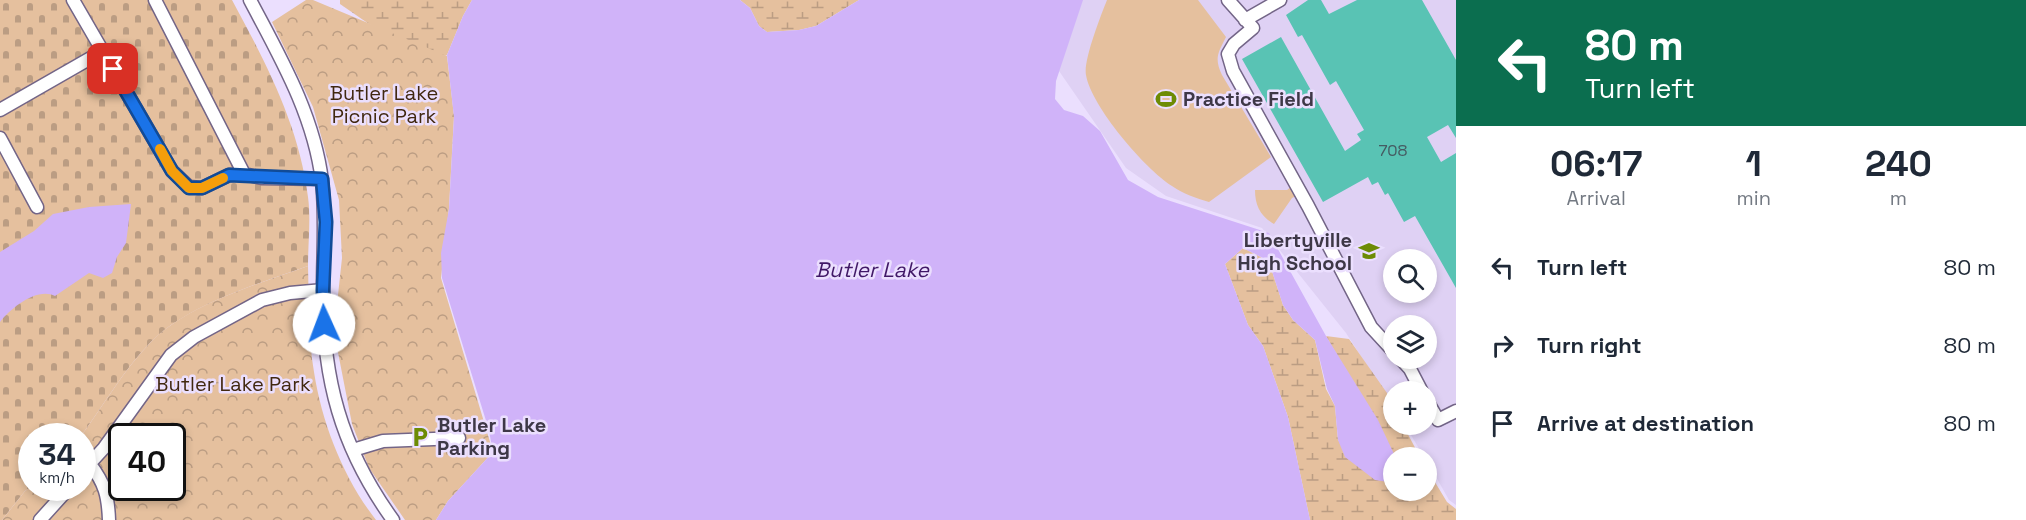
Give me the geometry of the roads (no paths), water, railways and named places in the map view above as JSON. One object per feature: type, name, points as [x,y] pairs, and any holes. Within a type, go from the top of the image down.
[{"type":"street","points":[[73,0],[172,171],[189,188],[202,188],[229,175],[322,179]]},
{"type":"street","points":[[155,0],[244,174]]},
{"type":"street","points":[[250,0],[285,67],[306,117],[322,179],[326,222],[323,290],[325,341],[329,378],[338,416],[370,484],[393,520]]},
{"type":"street","points":[[1228,0],[1253,28],[1234,44],[1228,54],[1233,71],[1308,206],[1371,327],[1383,340]]},
{"type":"street","points":[[1245,20],[1280,0]]},
{"type":"street","points":[[0,110],[103,51]]},
{"type":"street","points":[[0,138],[37,207]]},
{"type":"street","points":[[96,457],[171,355],[195,337],[262,300],[290,293],[323,290]]},
{"type":"street","points":[[1437,418],[1438,420],[1456,411]]},
{"type":"street","points":[[353,450],[383,441],[459,438]]},
{"type":"street","points":[[96,476],[102,480],[108,503],[109,520]]},
{"type":"street","points":[[40,520],[57,501]]},
{"type":"water","name":"Butler Lake","points":[[472,0],[740,0],[750,8],[759,26],[767,32],[799,30],[816,26],[859,0],[1083,0],[1056,81],[1055,99],[1064,110],[1083,116],[1100,131],[1128,180],[1158,197],[1269,233],[1326,336],[1378,420],[1383,435],[1391,447],[1383,447],[1383,481],[1375,480],[1345,457],[1338,440],[1335,406],[1327,389],[1315,340],[1293,320],[1283,305],[1271,268],[1261,257],[1243,248],[1225,264],[1248,325],[1263,346],[1288,417],[1310,520],[436,520],[448,501],[493,452],[489,431],[485,431],[487,424],[442,278],[441,253],[449,209],[454,117],[447,55]]},
{"type":"water","points":[[131,204],[126,243],[117,257],[112,273],[103,278],[89,273],[55,296],[40,294],[25,300],[0,322],[0,252],[34,231],[53,214],[89,207]]},
{"type":"place","name":"Practice Field","points":[[1166,99]]},
{"type":"place","name":"Libertyville High School","points":[[1369,251]]},
{"type":"place","name":"Butler Lake Parking","points":[[420,437]]},
{"type":"park label","name":"Butler Lake Picnic Park","points":[[384,104]]},
{"type":"park label","name":"Butler Lake Park","points":[[233,384]]}]
